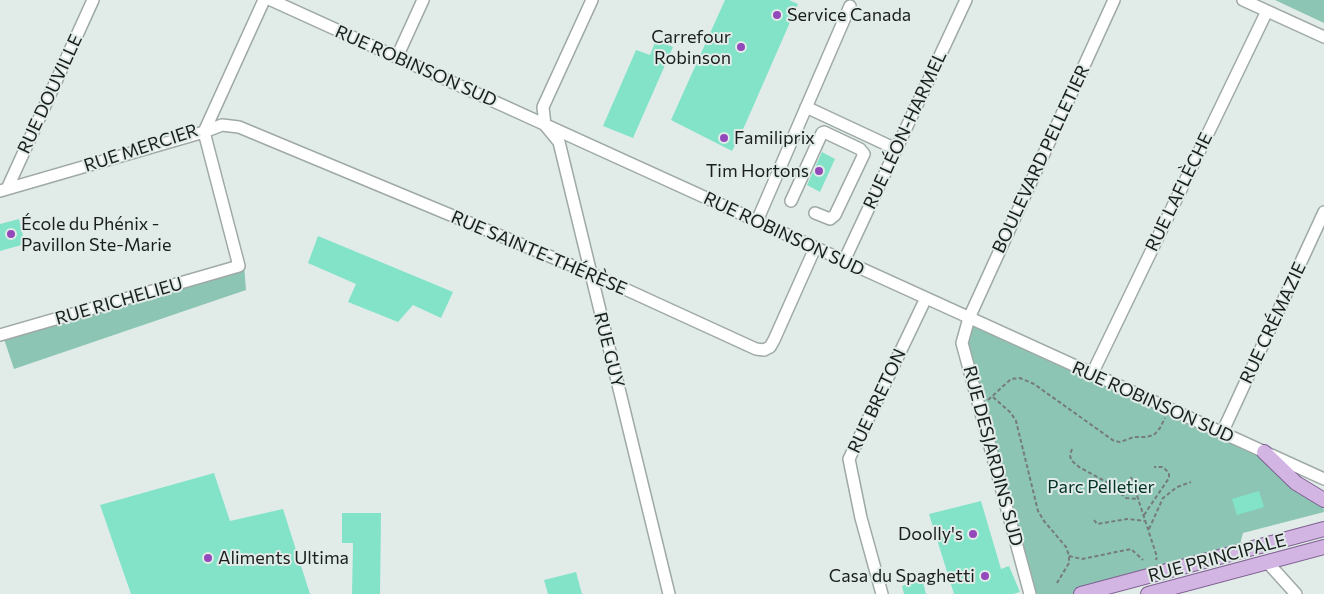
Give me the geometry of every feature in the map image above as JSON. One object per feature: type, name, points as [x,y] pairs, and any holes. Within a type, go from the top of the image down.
[{"type":"main road","points":[[1264,452],[1296,483],[1324,500]]},
{"type":"main road","name":"RUE PRINCIPALE","points":[[1081,594],[1322,529]]},
{"type":"main road","name":"RUE PRINCIPALE","points":[[1157,593],[1324,547]]},
{"type":"street","name":"RUE DOUVILLE","points":[[3,190],[93,0]]},
{"type":"street","name":"RUE MERCIER","points":[[3,190],[204,132],[264,0]]},
{"type":"street","name":"RUE ROBINSON SUD","points":[[271,0],[1324,481]]},
{"type":"street","points":[[396,57],[423,0]]},
{"type":"street","points":[[545,125],[543,107],[592,0]]},
{"type":"street","name":"RUE LÉON-HARMEL","points":[[844,261],[966,0]]},
{"type":"street","name":"BOULEVARD PELLETIER","points":[[969,318],[1114,0]]},
{"type":"street","points":[[1243,0],[1324,37]]},
{"type":"street","points":[[756,221],[850,6]]},
{"type":"street","name":"RUE LAFLÈCHE","points":[[1092,374],[1267,11]]},
{"type":"street","points":[[806,107],[896,149]]},
{"type":"street","name":"RUE SAINTE-THÉRÈSE","points":[[204,132],[222,125],[239,127],[590,273],[756,349],[764,350],[770,347],[815,248]]},
{"type":"street","name":"RUE GUY","points":[[545,125],[559,142],[669,594]]},
{"type":"street","name":"RUE RICHELIEU","points":[[0,335],[239,266],[204,132]]},
{"type":"street","points":[[791,201],[822,133],[824,132],[860,149],[864,154],[835,215],[830,218],[815,213]]},
{"type":"street","name":"RUE CRÉMAZIE","points":[[1222,433],[1324,212]]},
{"type":"street","name":"RUE BRETON","points":[[882,594],[861,518],[849,459],[926,298]]},
{"type":"street","name":"RUE DESJARDINS SUD","points":[[969,318],[962,343],[1030,594]]},
{"type":"street","points":[[1268,563],[1296,594]]},
{"type":"street","points":[[1155,575],[1157,593]]},
{"type":"path","points":[[1057,583],[1069,563],[1066,547],[1038,511],[1016,421],[1011,413],[993,397],[1011,380],[1020,378],[1034,384],[1114,441],[1120,442],[1134,437],[1146,438],[1154,435],[1160,428],[1169,409]]},
{"type":"path","points":[[1072,449],[1071,460],[1079,467],[1110,484],[1126,498],[1138,499]]},
{"type":"path","points":[[1144,516],[1169,478],[1169,473],[1163,467],[1154,467]]},
{"type":"path","points":[[1132,477],[1157,557],[1155,575]]},
{"type":"path","points":[[1149,531],[1162,498],[1177,487],[1191,482]]},
{"type":"path","points":[[1094,520],[1097,524],[1127,519],[1146,521]]},
{"type":"path","points":[[1069,556],[1082,559],[1131,549],[1143,560]]},
{"type":"green space","points":[[1275,0],[1324,0],[1324,23]]},
{"type":"green space","points":[[244,265],[246,290],[14,369],[2,333]]},
{"type":"green space","name":"Parc Pelletier","points":[[969,318],[1297,474],[1322,497],[1324,512],[1243,533],[1239,548],[1079,594],[1030,594],[962,343]]},
{"type":"building","name":"Carrefour Robinson","points":[[725,0],[789,0],[798,4],[732,151],[671,120]]},
{"type":"building","points":[[656,40],[673,47],[633,138],[603,126],[636,50],[650,55]]},
{"type":"building","name":"Tim Hortons","points":[[822,152],[835,159],[820,192],[807,185]]},
{"type":"building","name":"École du Phénix - Pavillon Ste-Marie","points":[[19,219],[25,244],[0,251],[0,224]]},
{"type":"building","points":[[318,236],[453,292],[441,318],[413,305],[398,322],[348,302],[356,284],[308,263]]},
{"type":"building","name":"Aliments Ultima","points":[[214,473],[230,521],[283,509],[310,594],[131,594],[100,505]]},
{"type":"building","points":[[1259,491],[1264,507],[1237,515],[1232,499]]},
{"type":"building","points":[[981,501],[1001,569],[1009,566],[1020,592],[1013,594],[954,594],[929,514]]},
{"type":"building","points":[[342,513],[381,513],[380,594],[352,594],[353,543],[342,543]]},
{"type":"building","points":[[576,572],[582,594],[548,594],[544,580]]},
{"type":"building","points":[[922,578],[926,594],[904,594],[902,586]]},
{"type":"place","name":"Service Canada","points":[[777,15]]},
{"type":"place","name":"Carrefour Robinson","points":[[741,47]]},
{"type":"place","name":"Familiprix","points":[[724,138]]},
{"type":"place","name":"Tim Hortons","points":[[819,171]]},
{"type":"place","name":"École du Phénix - Pavillon Ste-Marie","points":[[11,234]]},
{"type":"place","name":"Doolly's","points":[[973,534]]},
{"type":"place","name":"Aliments Ultima","points":[[208,558]]},
{"type":"place","name":"Casa du Spaghetti","points":[[985,576]]}]
